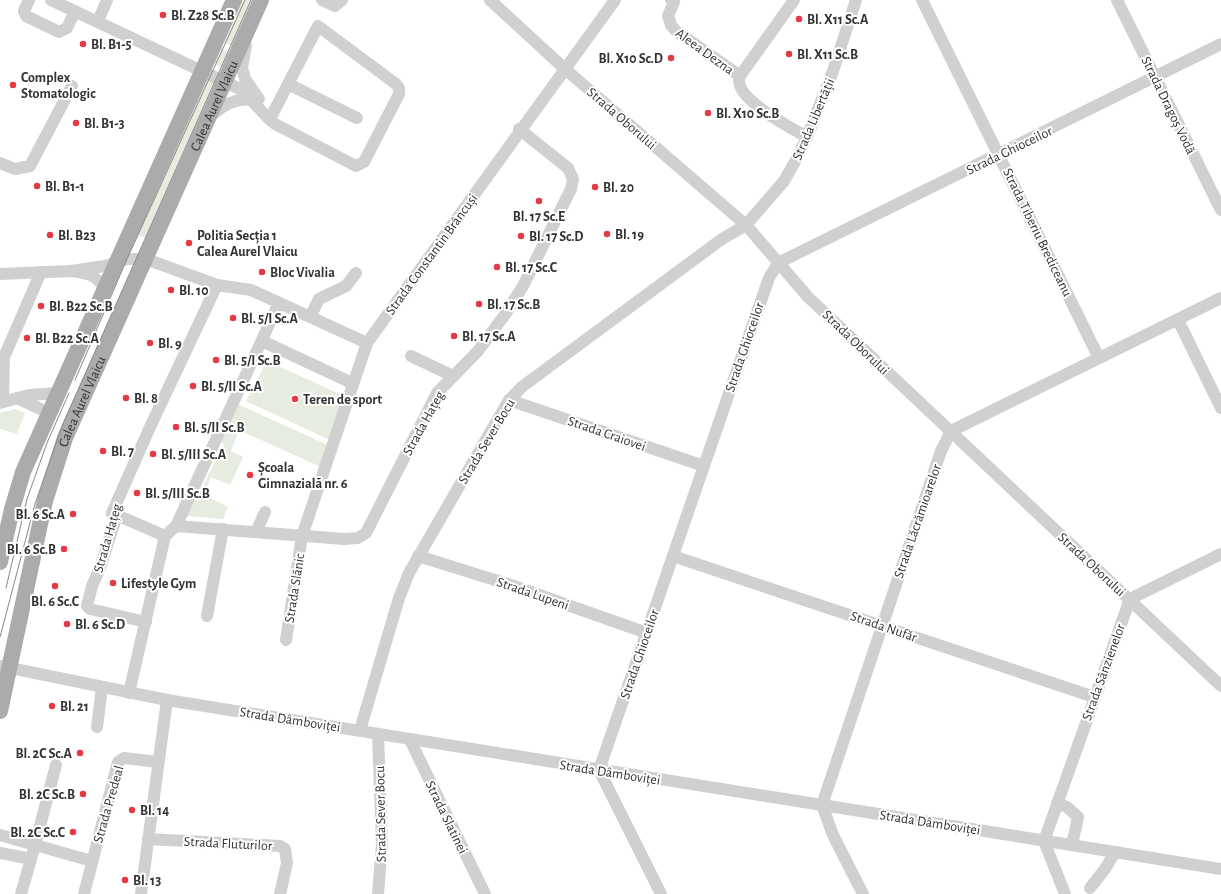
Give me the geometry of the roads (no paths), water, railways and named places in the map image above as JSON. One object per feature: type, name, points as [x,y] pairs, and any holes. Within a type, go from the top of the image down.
[{"type":"main road","name":"Calea Aurel Vlaicu","points":[[0,562],[23,472],[106,290],[234,0]]},
{"type":"main road","name":"Calea Aurel Vlaicu","points":[[0,711],[5,667],[44,501],[65,438],[261,0]]},
{"type":"street","points":[[29,0],[24,10],[26,16],[59,32],[65,30],[75,11]]},
{"type":"street","points":[[51,0],[242,90],[253,100],[266,115],[276,125],[353,165],[359,166],[364,162],[399,94],[399,88],[396,84],[318,26],[288,84],[266,115]]},
{"type":"street","points":[[98,21],[107,0]]},
{"type":"street","points":[[322,0],[335,6],[342,0]]},
{"type":"street","name":"Strada Oborului","points":[[490,0],[565,69],[746,225],[808,297],[1221,686]]},
{"type":"street","name":"Strada Constantin Brâncuși","points":[[302,536],[367,342],[519,129],[615,0]]},
{"type":"street","name":"Aleea Dezna","points":[[794,0],[740,76],[738,84],[756,106],[807,137]]},
{"type":"street","name":"Strada Libertății","points":[[746,225],[784,181],[807,137],[833,71],[856,0]]},
{"type":"street","name":"Strada Tiberiu Brediceanu","points":[[922,0],[1000,155],[1099,358]]},
{"type":"street","name":"Strada Dragoș Vodă","points":[[1117,0],[1221,210]]},
{"type":"street","name":"Aleea Dezna","points":[[673,1],[668,13],[671,25],[740,76]]},
{"type":"street","points":[[244,38],[247,48],[242,68],[246,79],[258,97],[266,115]]},
{"type":"street","name":"Strada Ghioceilor","points":[[599,770],[769,278],[778,263],[1000,155],[1221,44]]},
{"type":"street","points":[[288,84],[357,118]]},
{"type":"street","points":[[0,163],[15,169],[30,166],[72,86]]},
{"type":"street","points":[[209,117],[233,101],[240,99],[253,100]]},
{"type":"street","name":"Strada Hațeg","points":[[176,526],[353,539],[366,533],[432,402],[442,386],[478,351],[506,313],[523,286],[573,184],[571,173],[568,168],[519,129]]},
{"type":"street","name":"Strada Sever Bocu","points":[[360,730],[399,598],[418,556],[509,400],[523,386],[722,239],[746,225]]},
{"type":"street","points":[[0,274],[71,271],[105,266],[119,260],[136,258],[146,259],[217,285],[244,288],[367,342]]},
{"type":"street","points":[[71,271],[95,276],[106,290]]},
{"type":"street","points":[[41,272],[2,357],[2,402],[40,394],[58,393]]},
{"type":"street","points":[[310,317],[319,299],[346,286],[356,273]]},
{"type":"street","name":"Strada Hațeg","points":[[146,622],[90,609],[88,606],[92,586],[100,568],[116,518],[112,513],[151,425],[217,285]]},
{"type":"street","points":[[951,431],[1221,298]]},
{"type":"street","points":[[129,693],[165,536],[176,526],[279,303]]},
{"type":"street","points":[[1178,320],[1221,408]]},
{"type":"street","points":[[262,341],[352,383]]},
{"type":"street","points":[[411,356],[453,376]]},
{"type":"street","points":[[17,398],[49,413]]},
{"type":"street","name":"Strada Craiovei","points":[[509,400],[704,466]]},
{"type":"street","name":"Strada Lăcrămioarelor","points":[[822,805],[881,624],[941,451],[951,431]]},
{"type":"street","points":[[256,532],[265,512]]},
{"type":"street","points":[[112,513],[165,536]]},
{"type":"street","points":[[207,616],[223,529]]},
{"type":"street","name":"Strada Slănic","points":[[286,640],[302,536]]},
{"type":"street","points":[[1130,599],[1221,554]]},
{"type":"street","name":"Strada Lupeni","points":[[418,556],[511,585],[646,633]]},
{"type":"street","name":"Strada Nufăr","points":[[673,556],[881,624],[1094,697]]},
{"type":"street","name":"Strada Sânzienelor","points":[[1044,841],[1130,599]]},
{"type":"street","name":"Strada Dâmboviței","points":[[5,667],[102,688],[167,700],[1221,869]]},
{"type":"street","points":[[98,728],[102,688]]},
{"type":"street","points":[[141,894],[167,700]]},
{"type":"street","name":"Strada Sever Bocu","points":[[378,734],[382,844],[378,894]]},
{"type":"street","name":"Strada Slatinei","points":[[410,740],[485,894]]},
{"type":"street","name":"Strada Predeal","points":[[84,894],[118,762],[124,758],[158,762]]},
{"type":"street","points":[[21,894],[56,765]]},
{"type":"street","points":[[599,770],[661,894]]},
{"type":"street","points":[[1057,803],[1067,806],[1078,817],[1072,845]]},
{"type":"street","points":[[822,805],[833,835],[863,894]]},
{"type":"street","name":"Strada Predeal","points":[[0,835],[92,861]]},
{"type":"street","name":"Strada Fluturilor","points":[[148,839],[280,846],[285,849],[287,864],[280,894]]},
{"type":"street","points":[[1044,841],[1065,894]]},
{"type":"street","points":[[1090,888],[1105,869],[1115,852]]},
{"type":"street","points":[[0,853],[31,859]]},
{"type":"tram line","points":[[75,380],[127,259],[245,0]]},
{"type":"tram line","points":[[0,637],[35,504],[62,426],[251,0]]},
{"type":"tram line","points":[[6,588],[27,499],[47,443],[69,393]]},
{"type":"place","name":"Bl. Z28 Sc.B","points":[[163,15]]},
{"type":"place","name":"Bl. X11 Sc.A","points":[[799,19]]},
{"type":"place","name":"Bl. B1-5","points":[[83,44]]},
{"type":"place","name":"Bl. X11 Sc.B","points":[[789,54]]},
{"type":"place","name":"Bl. X10 Sc.D","points":[[671,58]]},
{"type":"place","name":"Complex Stomatologic","points":[[13,85]]},
{"type":"place","name":"Bl. X10 Sc.B","points":[[708,113]]},
{"type":"place","name":"Bl. B1-3","points":[[76,123]]},
{"type":"place","name":"Bl. B1-1","points":[[37,186]]},
{"type":"place","name":"Bl. 20","points":[[595,187]]},
{"type":"place","name":"Bl. 17 Sc.E","points":[[539,201]]},
{"type":"place","name":"Bl. 19","points":[[607,234]]},
{"type":"place","name":"Bl. B23","points":[[50,235]]},
{"type":"place","name":"Bl. 17 Sc.D","points":[[521,236]]},
{"type":"place","name":"Politia Secția 1 Calea Aurel Vlaicu","points":[[189,243]]},
{"type":"place","name":"Bl. 17 Sc.C","points":[[497,267]]},
{"type":"place","name":"Bloc Vivalia","points":[[262,272]]},
{"type":"place","name":"Bl. 10","points":[[171,290]]},
{"type":"place","name":"Bl. 17 Sc.B","points":[[479,304]]},
{"type":"place","name":"Bl. B22 Sc.B","points":[[41,306]]},
{"type":"place","name":"Bl. 5/I Sc.A","points":[[233,318]]},
{"type":"place","name":"Bl. 17 Sc.A","points":[[454,336]]},
{"type":"place","name":"Bl. B22 Sc.A","points":[[27,338]]},
{"type":"place","name":"Bl. 9","points":[[150,343]]},
{"type":"place","name":"Bl. 5/I Sc.B","points":[[216,360]]},
{"type":"place","name":"Bl. 5/II Sc.A","points":[[193,386]]},
{"type":"place","name":"Bl. 8","points":[[126,398]]},
{"type":"place","name":"Teren de sport","points":[[295,399]]},
{"type":"place","name":"Bl. 5/II Sc.B","points":[[176,427]]},
{"type":"place","name":"Bl. 7","points":[[103,451]]},
{"type":"place","name":"Bl. 5/III Sc.A","points":[[153,454]]},
{"type":"place","name":"Școala Gimnazială nr. 6","points":[[250,475]]},
{"type":"place","name":"Bl. 5/III Sc.B","points":[[137,493]]},
{"type":"place","name":"Bl. 6 Sc.A","points":[[73,514]]},
{"type":"place","name":"Bl. 6 Sc.B","points":[[64,549]]},
{"type":"place","name":"Lifestyle Gym","points":[[113,583]]},
{"type":"place","name":"Bl. 6 Sc.C","points":[[55,586]]},
{"type":"place","name":"Bl. 6 Sc.D","points":[[67,624]]},
{"type":"place","name":"Bl. 21","points":[[52,706]]},
{"type":"place","name":"Bl. 2C Sc.A","points":[[80,753]]},
{"type":"place","name":"Bl. 2C Sc.B","points":[[83,794]]},
{"type":"place","name":"Bl. 14","points":[[132,810]]},
{"type":"place","name":"Bl. 2C Sc.C","points":[[73,832]]},
{"type":"place","name":"Bl. 13","points":[[125,880]]}]
